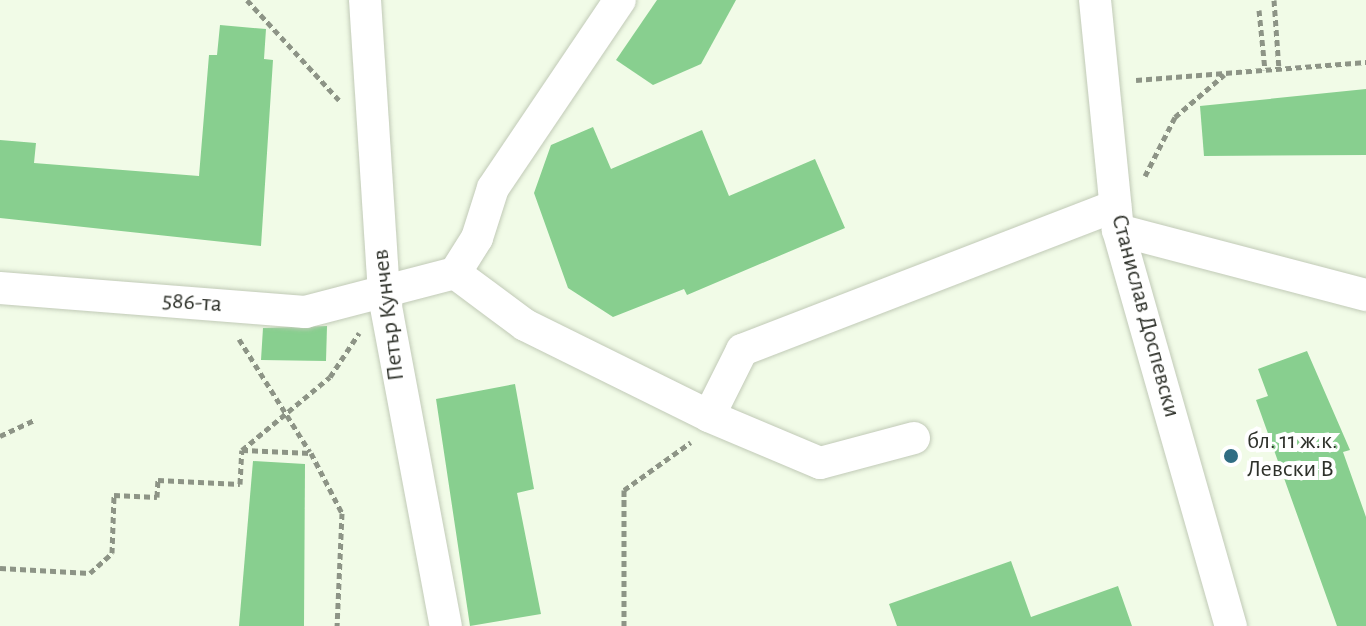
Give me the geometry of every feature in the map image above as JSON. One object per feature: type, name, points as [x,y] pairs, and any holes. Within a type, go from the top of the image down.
[{"type":"street","name":"Петър Кунчев","points":[[365,0],[384,296],[446,626]]},
{"type":"street","points":[[620,0],[493,188],[455,273],[525,325],[709,416],[812,462],[914,438]]},
{"type":"street","name":"Станислав Доспевски","points":[[1095,0],[1116,218],[1231,626]]},
{"type":"street","points":[[709,416],[742,350],[1116,218],[1366,295]]},
{"type":"street","name":"586-та","points":[[0,288],[305,312],[384,296],[455,273]]},
{"type":"path","points":[[247,0],[372,136]]},
{"type":"path","points":[[1274,0],[1279,69]]},
{"type":"path","points":[[1259,10],[1265,70]]},
{"type":"path","points":[[1103,83],[1366,62]]},
{"type":"path","points":[[1116,218],[1175,117],[1226,73]]},
{"type":"path","points":[[0,568],[90,573],[112,553],[114,495],[157,497],[158,480],[240,484],[242,450],[330,377],[384,296]]},
{"type":"path","points":[[204,304],[226,318],[311,453],[342,513],[337,626]]},
{"type":"path","points":[[624,626],[624,490],[684,451],[709,416]]},
{"type":"path","points":[[0,436],[34,420]]},
{"type":"path","points":[[242,450],[311,453]]},
{"type":"building","points":[[657,0],[736,0],[701,64],[653,85],[616,60]]},
{"type":"building","points":[[220,25],[266,29],[264,59],[273,60],[261,246],[0,218],[0,140],[36,143],[34,163],[199,176],[209,55],[217,55]]},
{"type":"building","points":[[1366,89],[1366,155],[1204,156],[1200,106]]},
{"type":"building","points":[[593,127],[611,169],[702,130],[729,196],[815,159],[845,228],[687,295],[684,289],[613,317],[568,288],[534,193],[551,145]]},
{"type":"building","points":[[327,326],[326,361],[261,360],[263,328]]},
{"type":"building","points":[[1307,351],[1350,450],[1343,452],[1366,517],[1366,626],[1337,626],[1256,400],[1268,396],[1258,369]]},
{"type":"building","points":[[515,384],[534,489],[517,493],[541,614],[470,626],[436,399]]},
{"type":"building","points":[[253,461],[305,464],[304,626],[239,626]]},
{"type":"building","points":[[1011,561],[1031,617],[1118,586],[1132,626],[897,626],[889,604]]},
{"type":"place","name":"бл. 11 ж.к. Левски В","points":[[1231,456]]}]
